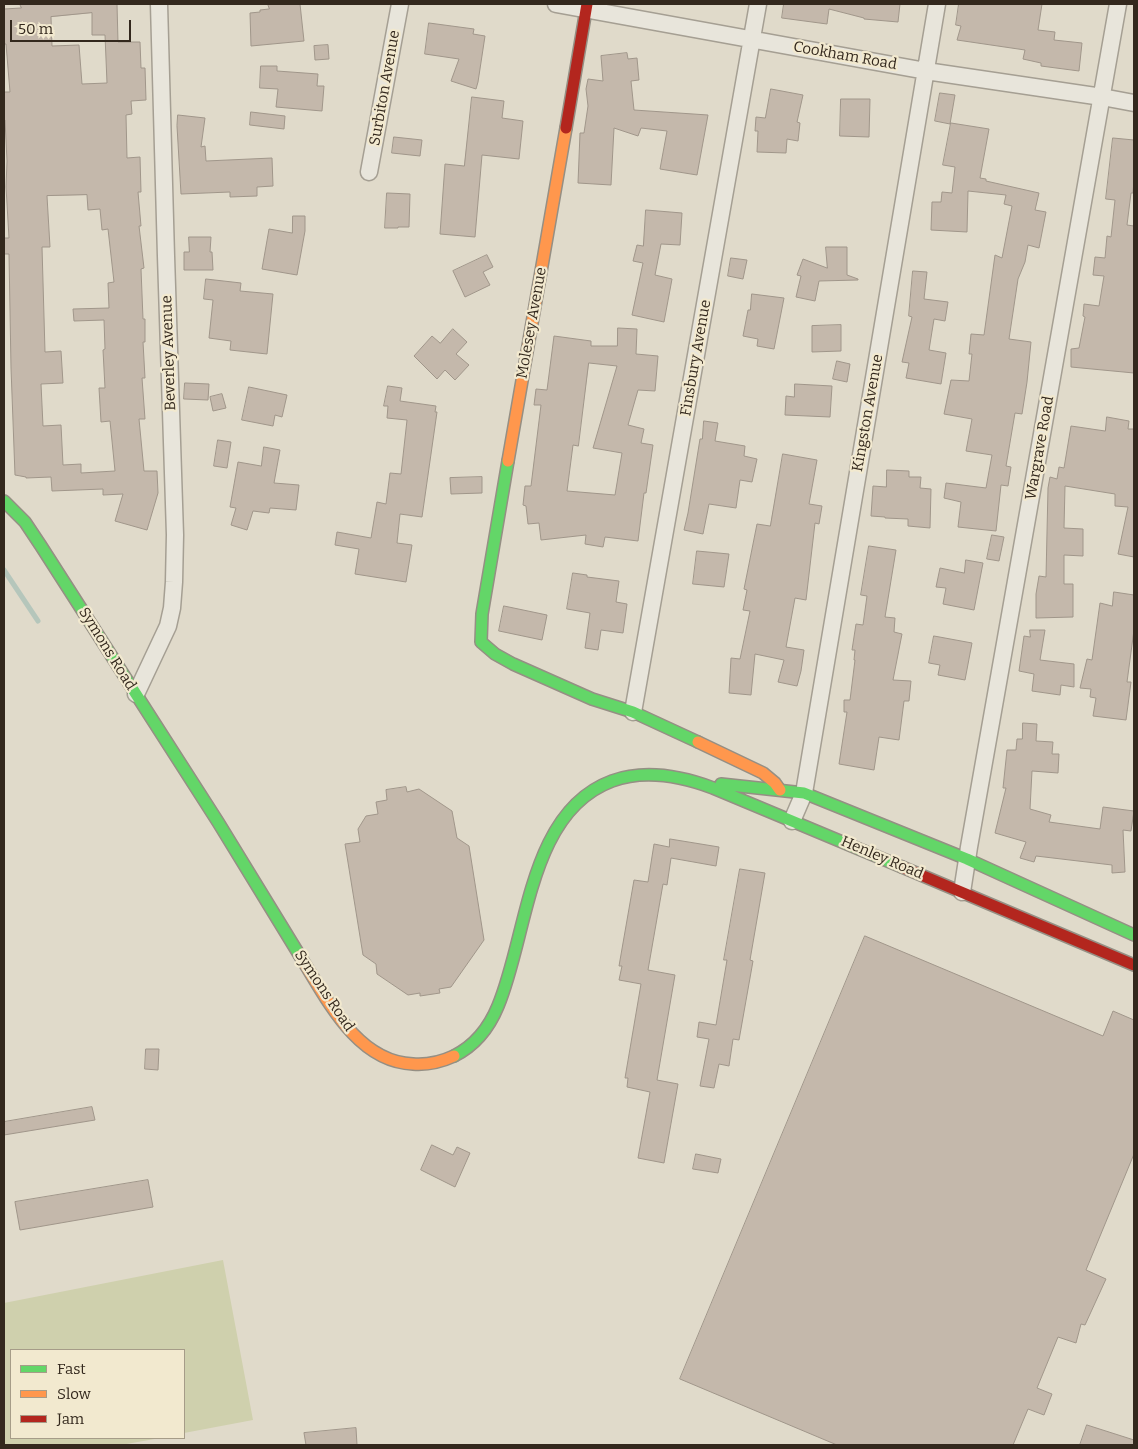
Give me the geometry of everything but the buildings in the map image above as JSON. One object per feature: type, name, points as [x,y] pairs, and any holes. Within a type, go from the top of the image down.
[{"type":"main road","name":"Molesey Avenue","points":[[587,6],[480,627],[481,642],[495,654],[592,699],[633,712]]},
{"type":"main road","name":"Symons Road","points":[[4,501],[25,522],[41,546],[218,822],[328,1001],[345,1025],[358,1039],[381,1056],[408,1064],[430,1064],[451,1058],[473,1045],[488,1027],[494,1018],[501,1000],[538,868],[557,826],[577,802],[604,784],[643,774],[674,776],[702,783]]},
{"type":"main road","points":[[633,712],[763,773],[780,790]]},
{"type":"main road","name":"Henley Road","points":[[702,783],[804,793],[967,859],[1134,936]]},
{"type":"main road","name":"Henley Road","points":[[702,783],[1134,965]]},
{"type":"street","name":"Beverley Avenue","points":[[136,694],[168,626],[172,608],[174,582],[175,525],[159,4]]},
{"type":"street","name":"Surbiton Avenue","points":[[369,172],[400,4]]},
{"type":"street","name":"Cookham Road","points":[[556,4],[587,6],[751,39],[926,71],[1102,97],[1134,104]]},
{"type":"street","name":"Finsbury Avenue","points":[[633,712],[758,4]]},
{"type":"street","name":"Kingston Avenue","points":[[792,821],[804,793],[937,4]]},
{"type":"street","name":"Wargrave Road","points":[[962,892],[1118,4]]},
{"type":"green space","points":[[223,1260],[253,1420],[185,1433],[185,1349],[10,1349],[10,1439],[154,1439],[121,1445],[4,1445],[4,1303]]},
{"type":"waterway","points":[[4,570],[38,621]]},
{"type":"traffic: fast","points":[[508,461],[482,614],[481,642],[495,654],[513,664],[592,699],[633,712],[698,742]]},
{"type":"traffic: fast","points":[[4,501],[25,522],[41,546],[218,822],[300,956]]},
{"type":"traffic: fast","points":[[454,1056],[469,1047],[481,1035],[498,1006],[535,879],[547,847],[563,819],[584,797],[612,781],[637,775],[676,777],[688,780],[713,788],[902,867]]},
{"type":"traffic: fast","points":[[721,784],[804,793],[967,859],[1134,935]]},
{"type":"traffic: slow","points":[[508,461],[566,128]]},
{"type":"traffic: slow","points":[[698,742],[763,773],[780,790]]},
{"type":"traffic: slow","points":[[300,956],[332,1008],[345,1025],[359,1040],[375,1052],[393,1060],[413,1064],[434,1063],[454,1056]]},
{"type":"traffic: jam","points":[[566,128],[587,4]]},
{"type":"traffic: jam","points":[[902,867],[1134,965]]}]
